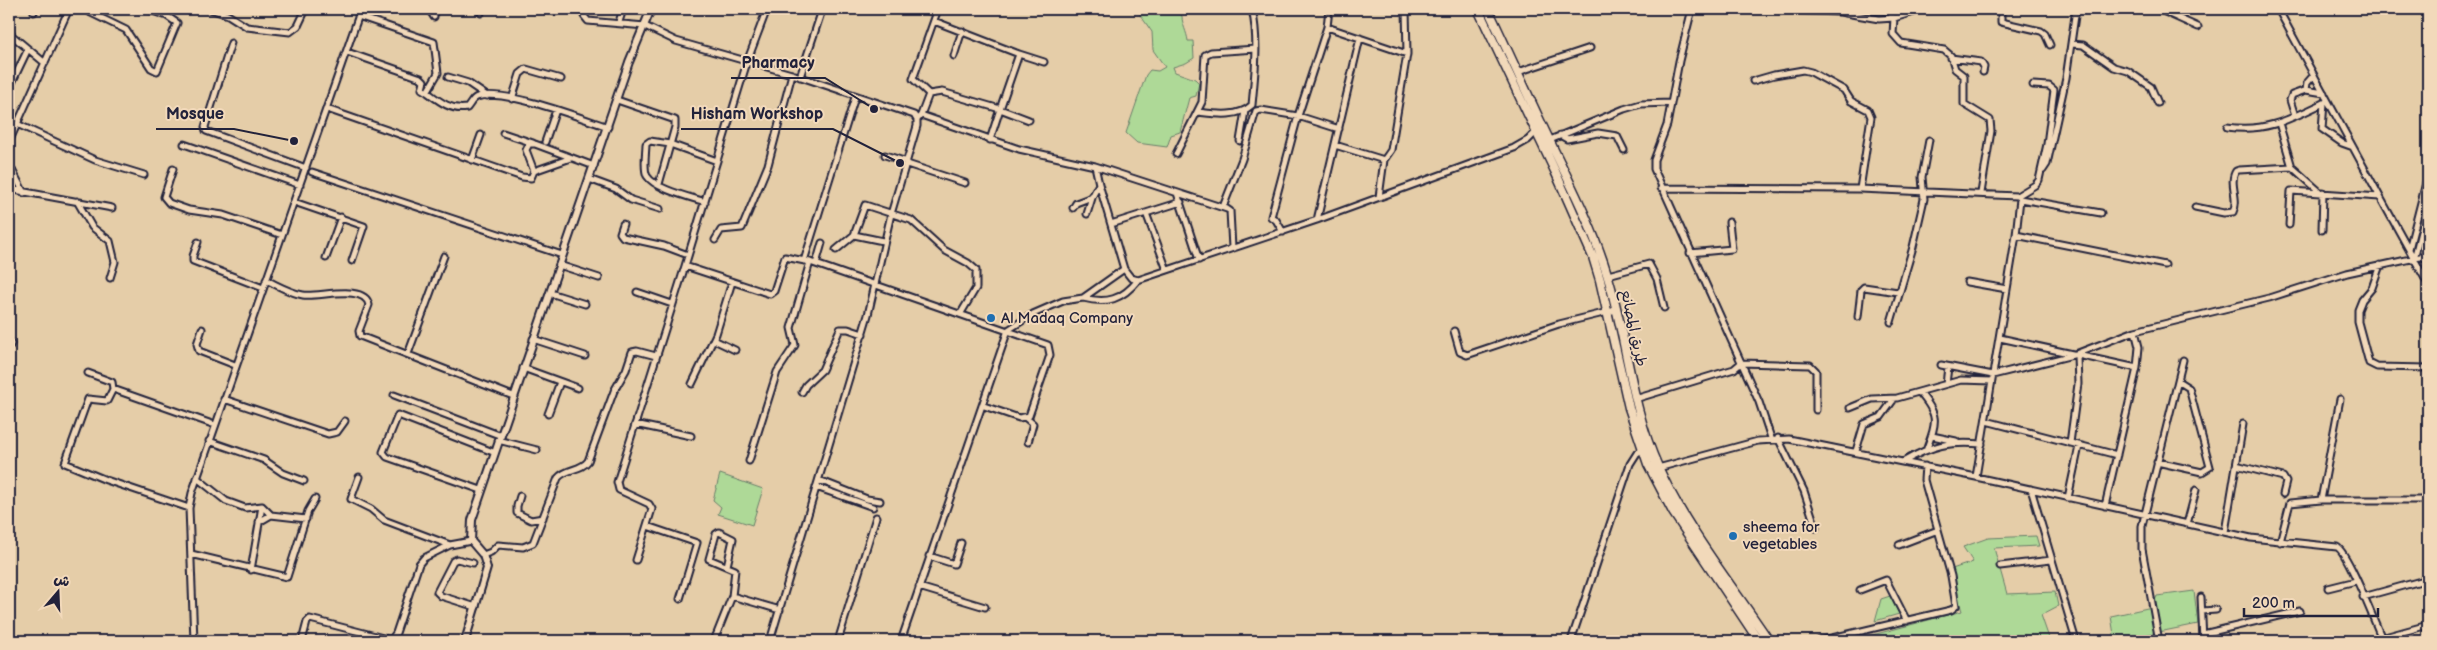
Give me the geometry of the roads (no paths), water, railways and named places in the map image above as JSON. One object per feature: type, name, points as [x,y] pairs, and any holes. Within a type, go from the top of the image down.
[{"type":"main road","name":"طريق المصانع","points":[[1478,9],[1593,257],[1608,311],[1627,399],[1646,448],[1691,526],[1769,641]]},
{"type":"main road","name":"طريق المصانع","points":[[1488,9],[1583,210],[1608,275],[1648,464],[1674,512],[1759,641]]},
{"type":"main road","points":[[1750,629],[1759,625]]},
{"type":"street","points":[[9,142],[12,129],[17,124],[45,64],[68,9]]},
{"type":"street","points":[[87,9],[91,13],[126,30],[151,68],[157,71],[177,23],[175,20],[147,9]]},
{"type":"street","points":[[210,9],[228,15],[246,27],[290,32],[298,26],[306,9]]},
{"type":"street","points":[[194,641],[189,508],[209,441],[361,9]]},
{"type":"street","points":[[429,9],[434,17]]},
{"type":"street","points":[[586,9],[584,16],[588,21],[619,22],[645,26],[676,41],[792,74],[914,116],[917,120]]},
{"type":"street","points":[[619,22],[623,9]]},
{"type":"street","points":[[465,641],[488,568],[483,555],[472,542],[470,527],[498,437],[560,265],[629,62],[645,26],[650,9]]},
{"type":"street","points":[[636,560],[652,513],[651,507],[617,488],[747,62],[767,9]]},
{"type":"street","points":[[924,9],[937,11],[913,80],[928,94]]},
{"type":"street","points":[[1240,141],[1245,111],[1252,104],[1256,49],[1255,22],[1252,9]]},
{"type":"street","points":[[1283,232],[1276,220],[1271,217],[1298,116],[1327,27],[1329,9]]},
{"type":"street","points":[[1379,198],[1384,160],[1391,150],[1407,54],[1406,9]]},
{"type":"street","points":[[1692,9],[1665,131],[1654,160],[1654,170],[1759,402],[1771,438]]},
{"type":"street","points":[[1756,9],[1833,11],[1866,18],[1893,18],[1924,9]]},
{"type":"street","points":[[1892,9],[1893,34],[1901,43],[1944,50],[1952,58],[1955,69],[1964,76],[1964,104],[1985,116],[1991,123],[1980,193]]},
{"type":"street","points":[[2001,9],[2001,22],[2041,31],[2045,34],[2050,45]]},
{"type":"street","points":[[1976,477],[2016,234],[2019,197],[2035,185],[2046,164],[2055,131],[2072,44],[2076,9]]},
{"type":"street","points":[[2158,9],[2198,27]]},
{"type":"street","points":[[2278,9],[2324,93],[2326,102],[2353,147],[2428,284]]},
{"type":"street","points":[[2417,9],[2428,12]]},
{"type":"street","points":[[800,77],[821,13]]},
{"type":"street","points":[[358,16],[434,42],[438,73],[427,92]]},
{"type":"street","points":[[934,21],[1044,62]]},
{"type":"street","points":[[1327,27],[1407,54]]},
{"type":"street","points":[[954,56],[962,30]]},
{"type":"street","points":[[9,33],[45,64]]},
{"type":"street","points":[[1317,220],[1360,38]]},
{"type":"street","points":[[231,43],[204,127],[206,131],[306,168]]},
{"type":"street","points":[[2072,44],[2083,45],[2114,67],[2128,71],[2151,87],[2158,103]]},
{"type":"street","points":[[1518,72],[1590,48]]},
{"type":"street","points":[[9,89],[28,49]]},
{"type":"street","points":[[1176,154],[1203,99],[1205,55],[1211,52],[1256,49]]},
{"type":"street","points":[[347,52],[421,78],[424,81],[422,89],[441,103],[462,109],[468,107],[475,98],[487,96],[512,99],[556,110],[608,127]]},
{"type":"street","points":[[990,140],[1019,54]]},
{"type":"street","points":[[1952,58],[1981,62],[1984,67],[1982,72]]},
{"type":"street","points":[[512,99],[520,74],[526,69],[561,79]]},
{"type":"street","points":[[1753,81],[1774,74],[1803,70],[1811,72],[1844,90],[1851,101],[1868,110],[1871,117],[1860,189]]},
{"type":"street","points":[[714,240],[721,230],[742,228],[768,165],[792,74]]},
{"type":"street","points":[[2306,90],[2307,83],[2314,75]]},
{"type":"street","points":[[448,77],[468,83],[487,96]]},
{"type":"street","points":[[2033,85],[2049,86],[2054,90],[2042,172]]},
{"type":"street","points":[[2295,116],[2290,97],[2306,90],[2324,93]]},
{"type":"street","points":[[928,94],[942,92],[1000,109],[1029,120]]},
{"type":"street","points":[[770,641],[863,334],[890,214],[907,163],[917,120],[921,115],[928,94]]},
{"type":"street","points":[[749,461],[779,369],[795,346],[791,328],[855,97]]},
{"type":"street","points":[[617,100],[675,120],[659,184]]},
{"type":"street","points":[[2227,127],[2246,130],[2279,123],[2326,102]]},
{"type":"street","points":[[2326,102],[2322,129],[2333,138],[2353,147]]},
{"type":"street","points":[[1550,140],[1624,109],[1641,104],[1670,103]]},
{"type":"street","points":[[327,109],[528,179],[533,176],[534,171],[526,150],[529,144],[535,144]]},
{"type":"street","points":[[545,142],[556,110]]},
{"type":"street","points":[[1223,207],[1242,160],[1254,114],[1261,110],[1298,116],[1339,129]]},
{"type":"street","points":[[1198,112],[1224,114],[1245,111]]},
{"type":"street","points":[[921,115],[1019,149],[1095,166],[1223,207],[1230,211],[1232,248]]},
{"type":"street","points":[[2279,123],[2292,167],[2321,192],[2322,230]]},
{"type":"street","points":[[17,124],[95,160],[144,175]]},
{"type":"street","points":[[909,641],[902,639],[984,406],[1008,330],[1033,314],[1063,301],[1083,298],[1098,302],[1120,297],[1130,290],[1138,280],[1283,232],[1514,148],[1528,140],[1536,131]]},
{"type":"street","points":[[502,133],[594,166]]},
{"type":"street","points":[[1560,135],[1567,139],[1598,133],[1617,136],[1624,150]]},
{"type":"street","points":[[472,160],[481,135]]},
{"type":"street","points":[[1891,322],[1898,292],[1913,247],[1924,198],[1922,177],[1929,140]]},
{"type":"street","points":[[705,202],[648,178],[646,173],[646,144],[650,141],[670,144],[717,161]]},
{"type":"street","points":[[184,144],[300,185]]},
{"type":"street","points":[[1335,145],[1384,160]]},
{"type":"street","points":[[885,156],[965,183]]},
{"type":"street","points":[[534,171],[571,157]]},
{"type":"street","points":[[9,164],[24,193]]},
{"type":"street","points":[[1095,166],[1124,269],[1131,278],[1138,280]]},
{"type":"street","points":[[2195,207],[2224,213],[2233,212],[2235,205],[2233,177],[2236,171],[2292,167]]},
{"type":"street","points":[[174,169],[164,197],[169,203],[190,210],[223,215],[282,235]]},
{"type":"street","points":[[312,172],[562,255]]},
{"type":"street","points":[[2409,249],[2428,175]]},
{"type":"street","points":[[590,179],[616,189],[636,202],[660,209]]},
{"type":"street","points":[[1087,214],[1092,197],[1100,184]]},
{"type":"street","points":[[1661,188],[1860,189],[1980,193],[2019,197],[2101,213]]},
{"type":"street","points":[[9,189],[112,208]]},
{"type":"street","points":[[2289,225],[2290,192],[2321,192],[2380,197]]},
{"type":"street","points":[[1177,193],[1199,260]]},
{"type":"street","points":[[1073,208],[1076,203],[1092,197]]},
{"type":"street","points":[[77,201],[86,213],[92,226],[110,241],[115,262],[110,278]]},
{"type":"street","points":[[294,202],[365,227],[352,261]]},
{"type":"street","points":[[1111,224],[1180,202]]},
{"type":"street","points":[[836,250],[854,235],[865,204],[911,220],[944,250],[968,263],[976,270],[976,288],[961,313]]},
{"type":"street","points":[[2414,258],[2428,204]]},
{"type":"street","points":[[1146,212],[1167,270]]},
{"type":"street","points":[[326,258],[341,218]]},
{"type":"street","points":[[1690,252],[1732,249],[1729,222]]},
{"type":"street","points":[[622,224],[620,233],[623,237],[664,246],[688,255]]},
{"type":"street","points":[[2016,234],[2165,265]]},
{"type":"street","points":[[854,235],[883,241]]},
{"type":"street","points":[[198,242],[193,261],[263,288]]},
{"type":"street","points":[[810,262],[822,243]]},
{"type":"street","points":[[408,354],[444,256]]},
{"type":"street","points":[[684,266],[772,294],[785,257],[810,262],[1045,343],[1050,351],[1031,412],[1026,418]]},
{"type":"street","points":[[1850,408],[1876,398],[1894,399],[1961,380],[1992,378],[2075,355],[2134,331],[2269,298],[2380,265],[2414,258],[2428,258]]},
{"type":"street","points":[[1608,275],[1649,264],[1656,279],[1664,308]]},
{"type":"street","points":[[560,265],[599,278]]},
{"type":"street","points":[[2380,265],[2372,288],[2362,300],[2358,310],[2358,322],[2369,363],[2377,367],[2428,368]]},
{"type":"street","points":[[1083,298],[1124,269]]},
{"type":"street","points":[[266,280],[304,296],[340,293],[363,296],[367,299],[369,305],[358,334],[513,396]]},
{"type":"street","points":[[692,384],[714,340],[732,282]]},
{"type":"street","points":[[1967,282],[2007,289]]},
{"type":"street","points":[[1858,318],[1861,290],[1864,287],[1898,292]]},
{"type":"street","points":[[637,292],[672,304]]},
{"type":"street","points":[[550,293],[585,304]]},
{"type":"street","points":[[1454,331],[1460,352],[1467,355],[1559,324],[1616,310]]},
{"type":"street","points":[[202,329],[197,344],[199,351],[235,366]]},
{"type":"street","points":[[802,392],[806,385],[822,370],[840,329],[848,329],[863,334]]},
{"type":"street","points":[[2105,506],[2138,368],[2139,347],[2134,331]]},
{"type":"street","points":[[2000,338],[2138,368]]},
{"type":"street","points":[[9,339],[11,344],[9,347]]},
{"type":"street","points":[[533,339],[585,356]]},
{"type":"street","points":[[714,340],[735,350]]},
{"type":"street","points":[[483,555],[491,552],[498,545],[530,546],[535,540],[560,475],[580,468],[588,461],[614,391],[626,370],[632,352],[637,351],[656,356]]},
{"type":"street","points":[[2070,443],[2078,384],[2075,355]]},
{"type":"street","points":[[2159,641],[2142,549],[2143,514],[2182,360]]},
{"type":"street","points":[[1635,400],[1734,369],[1741,363],[1810,365],[1816,371],[1816,410]]},
{"type":"street","points":[[1941,365],[1992,378]]},
{"type":"street","points":[[1946,384],[1948,367]]},
{"type":"street","points":[[523,368],[578,388]]},
{"type":"street","points":[[88,373],[112,382],[113,389],[107,401],[88,399],[65,463],[106,480],[189,508]]},
{"type":"street","points":[[2157,462],[2202,472],[2210,467],[2188,388],[2178,380]]},
{"type":"street","points":[[548,414],[560,382]]},
{"type":"street","points":[[113,389],[215,424]]},
{"type":"street","points":[[1920,392],[1932,406],[1935,413],[1936,423],[1927,448]]},
{"type":"street","points":[[394,395],[498,437],[537,450]]},
{"type":"street","points":[[224,399],[328,434],[337,432],[345,421]]},
{"type":"street","points":[[1856,451],[1864,424],[1881,417],[1894,399]]},
{"type":"street","points":[[2321,500],[2340,399]]},
{"type":"street","points":[[984,406],[1026,418],[1033,424],[1028,442]]},
{"type":"street","points":[[481,490],[387,457],[383,452],[398,415],[494,452]]},
{"type":"street","points":[[1986,421],[2117,456]]},
{"type":"street","points":[[635,424],[690,436]]},
{"type":"street","points":[[2225,532],[2243,424]]},
{"type":"street","points":[[1932,436],[1982,444]]},
{"type":"street","points":[[1658,468],[1771,438],[1778,438],[1856,451],[2225,532],[2280,542],[2340,548],[2382,640],[2428,625]]},
{"type":"street","points":[[1778,438],[1804,491],[1816,528]]},
{"type":"street","points":[[209,441],[264,460],[283,473],[304,481]]},
{"type":"street","points":[[1903,462],[1927,448],[1962,442]]},
{"type":"street","points":[[2068,498],[2079,446]]},
{"type":"street","points":[[1571,641],[1630,464],[1646,448]]},
{"type":"street","points":[[2236,465],[2283,477],[2286,482],[2283,494]]},
{"type":"street","points":[[1819,641],[1951,610],[1956,606],[1951,576],[1924,480],[1925,466]]},
{"type":"street","points":[[358,477],[351,496],[353,500],[371,509],[384,520],[450,545]]},
{"type":"street","points":[[197,478],[226,501],[245,508],[262,506]]},
{"type":"street","points":[[819,480],[867,499],[880,501]]},
{"type":"street","points":[[816,487],[873,507]]},
{"type":"street","points":[[2031,489],[2076,641]]},
{"type":"street","points":[[2187,524],[2196,490]]},
{"type":"street","points":[[520,496],[516,506],[517,513],[532,520],[543,518]]},
{"type":"street","points":[[191,554],[251,570],[288,577],[306,519],[315,499]]},
{"type":"street","points":[[2280,542],[2290,503],[2321,500],[2428,500]]},
{"type":"street","points":[[262,506],[271,515]]},
{"type":"street","points":[[251,570],[262,506]]},
{"type":"street","points":[[259,522],[271,515],[306,519]]},
{"type":"street","points":[[838,641],[876,517]]},
{"type":"street","points":[[648,526],[697,543],[680,599]]},
{"type":"street","points":[[1899,545],[1938,530]]},
{"type":"street","points":[[714,641],[732,596],[736,571],[710,559],[716,534],[719,532],[733,539],[727,566]]},
{"type":"street","points":[[302,641],[307,622],[310,619],[391,640],[396,633],[419,564],[424,558],[450,545],[472,542]]},
{"type":"street","points":[[930,556],[954,564],[961,543]]},
{"type":"street","points":[[473,563],[457,559],[453,561],[436,592],[441,596],[476,606]]},
{"type":"street","points":[[2000,566],[2052,560]]},
{"type":"street","points":[[2363,597],[2428,579]]},
{"type":"street","points":[[1860,590],[1886,580],[1907,621]]},
{"type":"street","points":[[2328,588],[2356,580]]},
{"type":"street","points":[[919,587],[984,607]]},
{"type":"street","points":[[732,596],[780,610]]},
{"type":"street","points":[[2201,597],[2203,641]]},
{"type":"street","points":[[2202,611],[2216,610]]},
{"type":"street","points":[[2203,634],[2300,611]]},
{"type":"street","points":[[360,641],[362,633]]},
{"type":"place","name":"Pharmacy","points":[[874,109]]},
{"type":"place","name":"Mosque","points":[[294,141]]},
{"type":"place","name":"Hisham Workshop","points":[[900,163]]},
{"type":"place","name":"Al Madaq Company","points":[[991,318]]},
{"type":"place","name":"sheema for vegetables","points":[[1733,536]]}]
